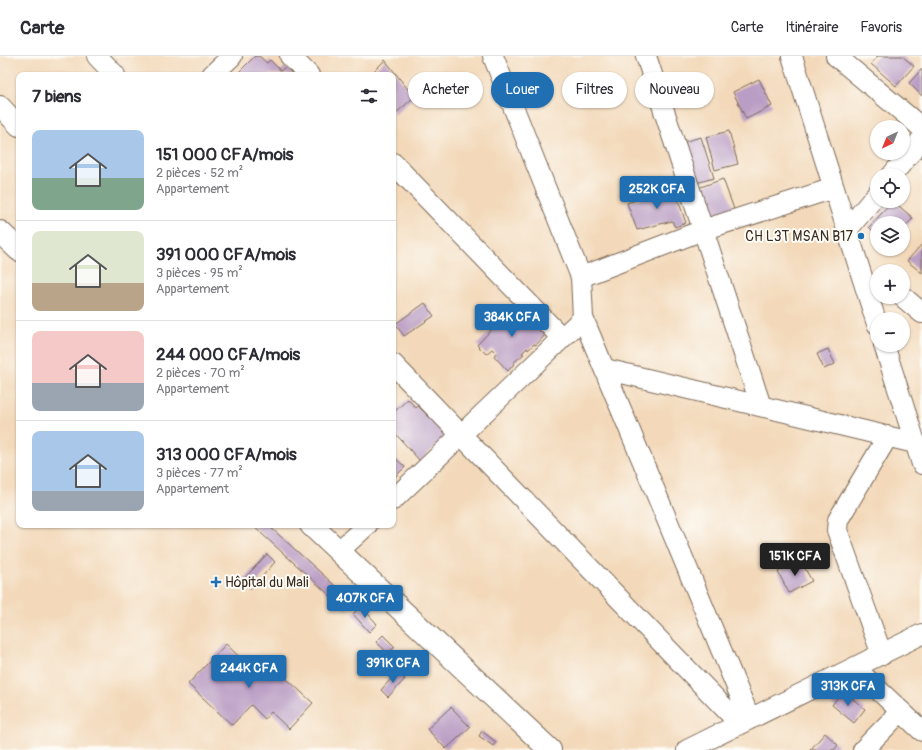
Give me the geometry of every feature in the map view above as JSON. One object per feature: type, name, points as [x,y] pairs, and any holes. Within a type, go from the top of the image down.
[{"type":"street","points":[[97,56],[113,72]]},
{"type":"street","points":[[215,72],[232,56]]},
{"type":"street","points":[[290,56],[305,72]]},
{"type":"street","points":[[493,56],[581,277],[583,318],[605,369],[745,722]]},
{"type":"street","points":[[646,56],[761,406]]},
{"type":"street","points":[[792,56],[873,312]]},
{"type":"street","points":[[836,56],[922,128]]},
{"type":"street","points":[[0,106],[16,123]]},
{"type":"street","points":[[898,168],[922,139]]},
{"type":"street","points":[[396,165],[562,338]]},
{"type":"street","points":[[581,277],[703,230],[834,188]]},
{"type":"street","points":[[847,230],[870,202]]},
{"type":"street","points":[[0,232],[16,247]]},
{"type":"street","points":[[856,259],[870,270]]},
{"type":"street","points":[[910,303],[922,313]]},
{"type":"street","points":[[396,497],[583,318]]},
{"type":"street","points":[[886,352],[922,464]]},
{"type":"street","points":[[396,367],[461,435],[745,722]]},
{"type":"street","points":[[605,369],[915,443]]},
{"type":"street","points":[[882,654],[837,530],[838,520],[888,436]]},
{"type":"street","points":[[314,528],[550,750]]},
{"type":"street","points":[[339,551],[364,528]]},
{"type":"street","points":[[687,750],[922,634]]},
{"type":"street","points":[[855,668],[922,731]]},
{"type":"street","points":[[863,750],[901,711]]},
{"type":"building","points":[[255,56],[259,56],[267,63],[270,60],[281,71],[285,67],[291,72],[239,72]]},
{"type":"building","points":[[878,56],[902,56],[914,66],[896,86],[871,64]]},
{"type":"building","points":[[385,60],[394,72],[373,72]]},
{"type":"building","points":[[922,69],[922,96],[909,83]]},
{"type":"building","points":[[396,74],[408,89],[408,102],[396,113]]},
{"type":"building","points":[[759,79],[772,106],[746,119],[733,92]]},
{"type":"building","points":[[729,131],[738,164],[715,170],[706,137]]},
{"type":"building","points":[[701,137],[714,178],[696,183],[683,142]]},
{"type":"building","points":[[723,179],[735,212],[711,221],[698,188]]},
{"type":"building","points":[[668,189],[676,194],[686,223],[675,227],[672,221],[637,230],[627,203]]},
{"type":"building","points":[[887,208],[901,208],[913,218],[910,221],[910,216],[879,216]]},
{"type":"building","points":[[922,244],[922,273],[907,261]]},
{"type":"building","points":[[425,303],[434,316],[404,336],[396,323]]},
{"type":"building","points":[[517,305],[546,334],[536,345],[534,344],[528,350],[527,348],[522,353],[524,354],[513,363],[514,364],[508,371],[494,356],[496,353],[492,349],[486,354],[477,345],[494,327],[496,329]]},
{"type":"building","points":[[828,349],[835,364],[824,369],[817,354]]},
{"type":"building","points":[[408,399],[416,408],[418,406],[429,417],[432,414],[450,433],[420,461],[396,434],[396,410]]},
{"type":"building","points":[[396,459],[405,467],[396,476]]},
{"type":"building","points":[[255,528],[271,528],[353,602],[346,610]]},
{"type":"building","points":[[267,554],[275,562],[251,589],[242,581]]},
{"type":"building","points":[[800,560],[812,581],[789,593],[778,572]]},
{"type":"building","points":[[361,606],[377,624],[369,632],[353,614]]},
{"type":"building","points":[[383,635],[395,647],[388,653],[376,642]]},
{"type":"building","points":[[226,644],[251,668],[262,656],[313,703],[289,729],[271,712],[265,719],[251,705],[232,725],[188,684]]},
{"type":"building","points":[[405,651],[418,663],[411,671],[398,658]]},
{"type":"building","points":[[397,672],[405,679],[388,697],[381,690]]},
{"type":"building","points":[[843,691],[865,709],[854,723],[832,705]]},
{"type":"building","points":[[451,707],[470,727],[446,749],[427,729]]},
{"type":"building","points":[[482,731],[496,742],[493,746],[479,736]]},
{"type":"building","points":[[825,733],[838,745],[834,750],[810,750]]},
{"type":"place","name":"CH L3T MSAN B17","points":[[861,236]]},
{"type":"place","name":"Hôpital du Mali","points":[[216,582]]}]
